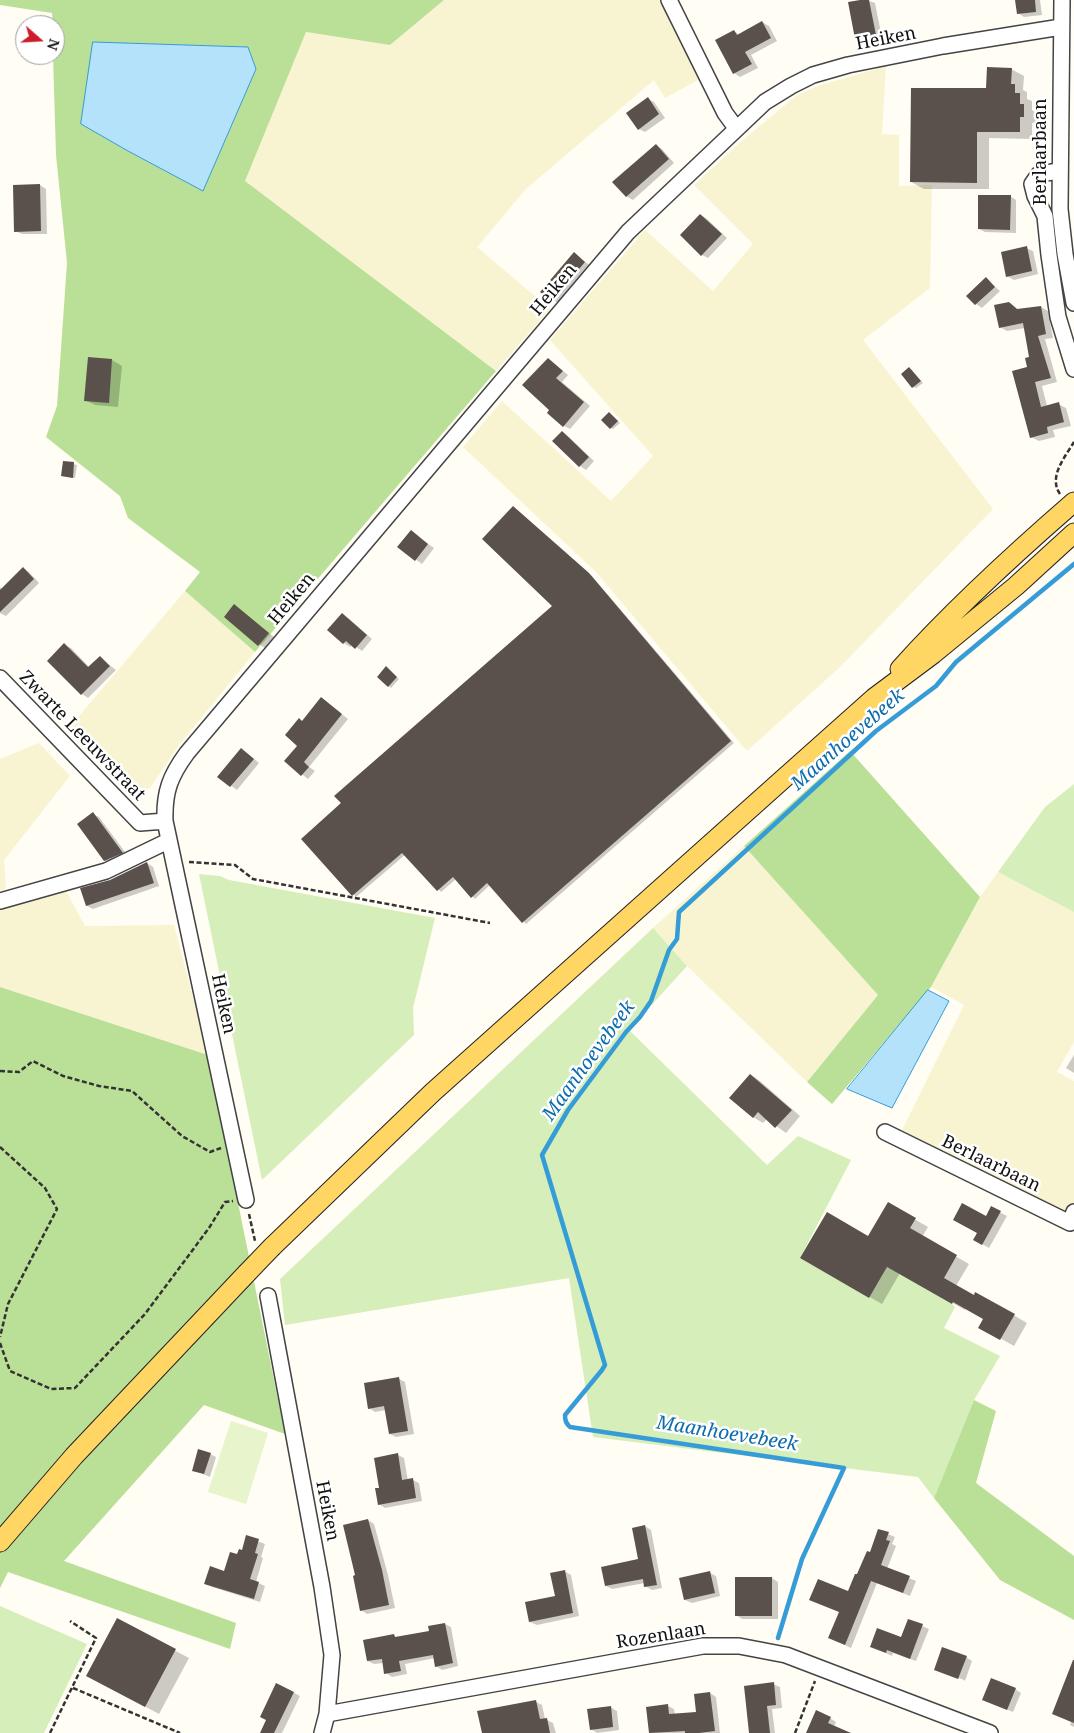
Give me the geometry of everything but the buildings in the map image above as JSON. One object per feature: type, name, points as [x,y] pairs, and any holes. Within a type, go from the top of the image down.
[{"type":"main road","points":[[874,698],[925,640],[1040,531],[1069,500]]},
{"type":"main road","points":[[0,1542],[74,1456],[272,1247],[433,1092],[874,698],[941,648],[1016,586],[1074,533]]},
{"type":"street","points":[[668,0],[725,113],[736,128]]},
{"type":"street","name":"Berlaarbaan","points":[[1062,0],[1059,171],[1062,232],[1074,303]]},
{"type":"street","name":"Heiken","points":[[246,1200],[165,821],[164,805],[167,791],[175,770],[186,753],[628,232],[765,102],[813,75],[848,65],[1061,26]]},
{"type":"street","points":[[1059,171],[1039,174],[1032,184],[1035,196],[1045,216],[1058,317],[1074,369]]},
{"type":"street","name":"Zwarte Leeuwstraat","points":[[0,678],[140,823],[165,821]]},
{"type":"street","points":[[0,901],[106,871],[168,841]]},
{"type":"street","name":"Berlaarbaan","points":[[885,1132],[1070,1223],[1074,1212]]},
{"type":"street","name":"Heiken","points":[[268,1296],[322,1587],[332,1654],[327,1714],[322,1733]]},
{"type":"street","name":"Rozenlaan","points":[[327,1714],[703,1646],[739,1646],[786,1655],[990,1733]]},
{"type":"path","points":[[1069,500],[1056,488],[1054,480],[1062,461],[1074,442]]},
{"type":"path","points":[[173,861],[235,865],[253,879],[490,923]]},
{"type":"path","points":[[0,1070],[19,1072],[33,1061],[62,1076],[99,1086],[132,1091],[182,1136],[210,1152],[234,1144]]},
{"type":"path","points":[[0,1147],[45,1188],[57,1209],[8,1304],[0,1337]]},
{"type":"path","points":[[0,1343],[10,1371],[51,1389],[75,1388],[145,1314],[209,1228],[225,1202],[246,1200]]},
{"type":"path","points":[[50,1733],[96,1638],[70,1621]]},
{"type":"path","points":[[795,1733],[820,1668]]},
{"type":"path","points":[[73,1688],[180,1733]]},
{"type":"shaded area","points":[[444,0],[662,0],[700,79],[665,98],[654,80],[526,189],[477,247],[550,309],[496,371],[244,181],[306,32],[390,45]]},
{"type":"shaded area","points":[[886,66],[882,134],[899,135],[899,186],[932,185],[930,288],[863,340],[993,509],[840,667],[747,751],[596,572],[463,447],[502,401],[611,501],[653,456],[550,340],[645,230],[713,291],[753,244],[694,185],[743,140],[797,95],[818,86]]},
{"type":"shaded area","points":[[185,591],[255,652],[179,745],[150,788],[132,795],[69,728]]},
{"type":"shaded area","points":[[39,743],[70,776],[4,860],[6,889],[0,891],[0,759]]},
{"type":"shaded area","points":[[744,846],[878,995],[807,1082],[687,966],[653,928]]},
{"type":"shaded area","points":[[998,872],[1074,912],[1074,1042],[1057,1072],[1074,1081],[1074,1220],[902,1130],[964,1005],[931,987],[980,897]]},
{"type":"shaded area","points":[[65,889],[85,926],[174,925],[208,1055],[0,987],[0,906]]},
{"type":"green space","points":[[0,0],[444,0],[390,45],[306,32],[245,181],[496,371],[255,652],[185,591],[200,572],[128,518],[120,496],[46,437],[57,406],[67,263],[56,155],[53,65],[65,65],[65,15],[52,15],[52,13],[0,5]]},
{"type":"green space","points":[[850,751],[980,897],[931,987],[832,1104],[807,1082],[878,995],[744,846]]},
{"type":"green space","points":[[1074,784],[1074,912],[998,872],[1045,807]]},
{"type":"green space","points":[[199,874],[220,876],[229,880],[435,918],[413,1008],[414,1035],[262,1180]]},
{"type":"green space","points":[[653,928],[687,966],[629,1030],[767,1165],[798,1136],[851,1160],[800,1258],[869,1298],[887,1267],[955,1307],[944,1328],[1000,1356],[974,1400],[934,1498],[918,1477],[593,1437],[569,1278],[285,1325],[280,1279]]},
{"type":"green space","points":[[0,987],[208,1055],[285,1434],[204,1405],[64,1561],[236,1623],[230,1649],[8,1572],[0,1588]]},
{"type":"green space","points":[[974,1400],[996,1411],[976,1483],[1074,1556],[1074,1620],[1000,1580],[934,1498]]},
{"type":"green space","points":[[231,1421],[268,1433],[246,1504],[208,1492]]},
{"type":"green space","points":[[0,1606],[87,1644],[44,1733],[0,1733]]},
{"type":"water","points":[[93,42],[248,47],[256,69],[203,191],[81,124]]},
{"type":"water","points":[[928,990],[949,1001],[892,1108],[847,1089]]},
{"type":"waterway","name":"Maanhoevebeek","points":[[778,1638],[802,1559],[844,1468],[570,1427],[566,1422],[565,1415],[605,1365],[542,1155],[568,1110],[651,1001],[669,950],[677,939],[679,912],[876,731],[936,686],[956,662],[1074,564]]}]
